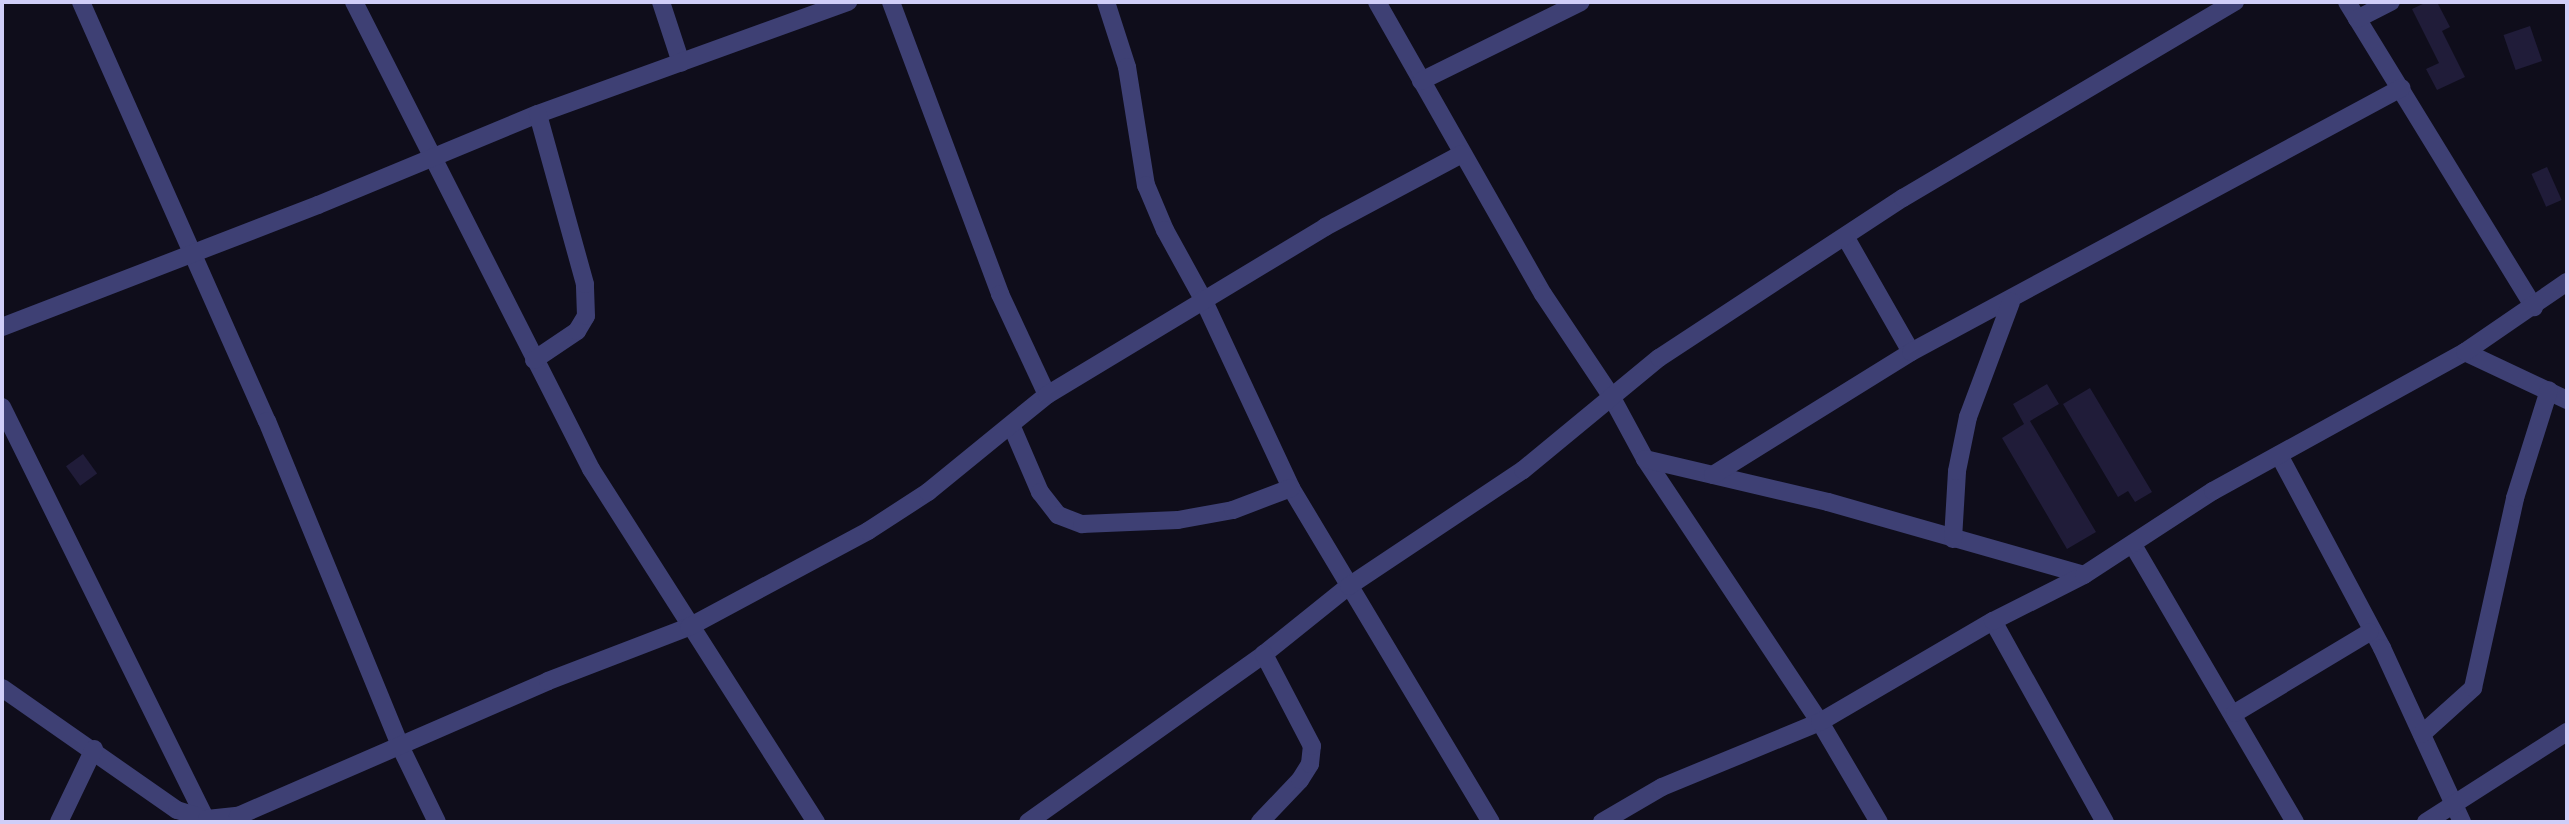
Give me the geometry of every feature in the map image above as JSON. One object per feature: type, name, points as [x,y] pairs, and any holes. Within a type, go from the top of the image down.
[{"type":"street","points":[[81,2],[267,421],[401,748],[437,822]]},
{"type":"street","points":[[354,2],[430,159],[591,469],[689,627],[816,822]]},
{"type":"street","points":[[661,2],[681,63]]},
{"type":"street","points":[[2,327],[538,114],[848,2]]},
{"type":"street","points":[[891,2],[1000,294],[1047,395]]},
{"type":"street","points":[[1106,2],[1126,67],[1146,185],[1165,230],[1203,299],[1291,488],[1491,822]]},
{"type":"street","points":[[1377,2],[1543,294],[1611,396],[1645,459],[1820,722],[1879,822]]},
{"type":"street","points":[[1421,81],[1581,2]]},
{"type":"street","points":[[1028,822],[1264,654],[1349,586],[1522,470],[1659,358],[1903,198],[2235,2]]},
{"type":"street","points":[[2347,2],[2534,307]]},
{"type":"street","points":[[2357,19],[2391,2]]},
{"type":"street","points":[[1713,475],[1911,352],[2011,302],[2401,88]]},
{"type":"street","points":[[534,360],[577,331],[586,316],[585,284],[538,114]]},
{"type":"street","points":[[2,688],[94,749],[177,810],[207,821],[238,816],[401,748],[548,681],[689,627],[868,531],[1012,427],[1047,395],[1203,299],[1462,154]]},
{"type":"street","points":[[1846,237],[1911,352]]},
{"type":"street","points":[[1602,822],[1662,787],[1820,722],[1993,621],[2084,575],[2213,491],[2465,352],[2567,282]]},
{"type":"street","points":[[1953,539],[1957,471],[1968,417],[2011,302]]},
{"type":"street","points":[[2465,352],[2567,400]]},
{"type":"street","points":[[2422,734],[2473,688],[2515,498],[2549,390]]},
{"type":"street","points":[[2,407],[207,821]]},
{"type":"street","points":[[1012,427],[1041,492],[1058,515],[1082,524],[1178,520],[1233,510],[1291,488]]},
{"type":"street","points":[[2279,455],[2422,734],[2458,814]]},
{"type":"street","points":[[1645,459],[1828,502],[2084,575]]},
{"type":"street","points":[[2133,545],[2235,713],[2295,822]]},
{"type":"street","points":[[1993,621],[2105,822]]},
{"type":"street","points":[[2235,713],[2370,632]]},
{"type":"street","points":[[1260,822],[1300,780],[1310,764],[1312,746],[1264,654]]},
{"type":"street","points":[[2426,822],[2458,814],[2567,732]]},
{"type":"street","points":[[59,822],[94,749]]},
{"type":"building","points":[[2427,2],[2437,2],[2450,27],[2442,31],[2465,77],[2437,90],[2426,69],[2439,63],[2412,9]]},
{"type":"building","points":[[2530,26],[2542,61],[2516,70],[2504,35]]},
{"type":"building","points":[[2547,167],[2562,200],[2546,207],[2531,174]]},
{"type":"building","points":[[2047,384],[2059,404],[2030,421],[2096,532],[2067,549],[2002,438],[2024,424],[2013,404]]},
{"type":"building","points":[[2090,388],[2152,492],[2135,502],[2128,491],[2118,497],[2063,404]]},
{"type":"building","points":[[83,454],[97,473],[80,486],[66,466]]}]
